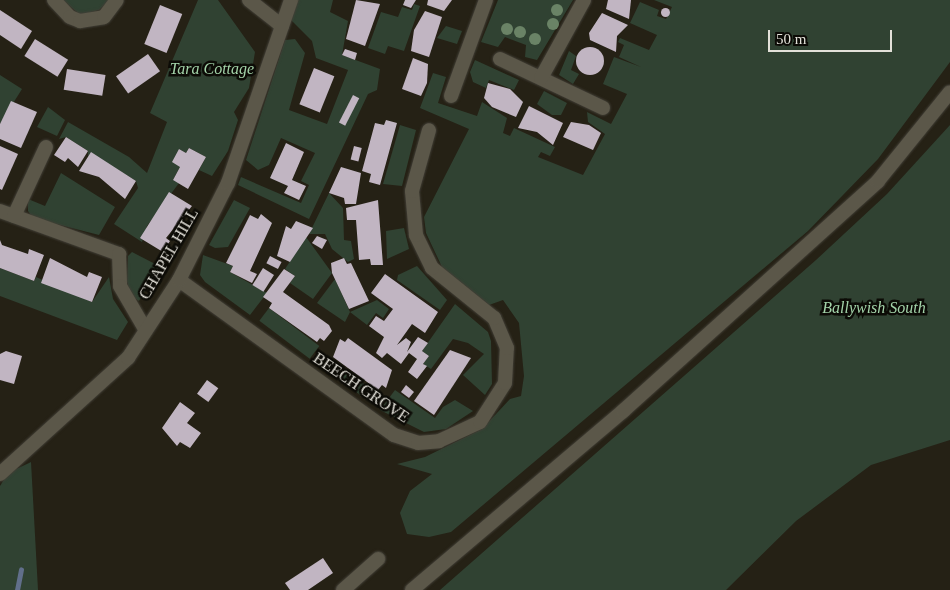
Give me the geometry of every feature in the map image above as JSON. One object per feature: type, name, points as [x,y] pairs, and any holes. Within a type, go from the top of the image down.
[{"type":"street","points":[[54,0],[70,17],[80,21],[104,17],[117,0]]},
{"type":"street","points":[[249,0],[282,26]]},
{"type":"street","name":"CHAPEL HILL","points":[[0,474],[128,358],[179,280],[228,183],[291,0]]},
{"type":"street","points":[[451,96],[486,0]]},
{"type":"street","points":[[541,78],[584,0]]},
{"type":"street","points":[[500,59],[603,108]]},
{"type":"street","points":[[412,590],[624,411],[878,181],[950,92]]},
{"type":"street","name":"BEECH GROVE","points":[[179,280],[394,435],[418,443],[439,440],[474,426],[494,406],[505,383],[507,348],[494,318],[432,268],[416,235],[412,191],[429,130]]},
{"type":"street","points":[[14,216],[46,147]]},
{"type":"street","points":[[0,211],[119,254],[120,286],[146,329]]},
{"type":"street","points":[[343,590],[378,559]]},
{"type":"green space","points":[[63,0],[110,0],[99,10],[80,15]]},
{"type":"green space","name":"Tara Cottage","points":[[198,0],[218,0],[255,52],[249,88],[234,112],[238,120],[228,151],[212,176],[199,170],[206,157],[189,148],[186,153],[179,149],[180,167],[173,180],[179,183],[147,226],[142,242],[114,224],[138,188],[136,181],[91,153],[88,157],[88,151],[66,137],[59,139],[68,122],[129,157],[147,173],[167,122],[150,113]]},
{"type":"green space","points":[[296,0],[333,0],[330,12],[348,21],[342,55],[380,69],[377,90],[368,94],[309,219],[238,185],[241,177],[301,203],[309,185],[301,181],[315,153],[281,138],[269,165],[258,170],[246,160],[285,40],[295,39],[305,53],[289,110],[327,124],[348,70],[316,58],[312,41],[290,19]]},
{"type":"green space","points":[[498,0],[573,0],[537,60],[525,57],[526,45],[505,37],[498,47],[481,42]]},
{"type":"green space","points":[[654,0],[950,0],[950,62],[878,159],[808,231],[451,532],[429,537],[407,534],[400,513],[410,491],[432,474],[397,464],[425,457],[482,429],[510,399],[521,396],[524,376],[519,323],[503,300],[489,305],[442,267],[426,233],[424,217],[469,129],[420,108],[433,73],[446,77],[438,103],[477,116],[482,102],[507,118],[503,133],[510,136],[514,128],[555,147],[550,156],[541,152],[538,157],[583,175],[605,134],[588,122],[587,112],[611,124],[627,94],[603,84],[614,57],[641,67],[619,57],[624,45],[618,42],[620,38],[649,50],[657,35],[630,23],[640,2],[659,10],[657,16],[666,19],[672,7]]},
{"type":"green space","points":[[414,4],[420,6],[404,51],[388,46],[385,54],[368,48],[381,12],[398,17],[402,7],[412,10]]},
{"type":"green space","points":[[446,26],[462,31],[457,44],[437,38]]},
{"type":"green space","points":[[569,51],[576,56],[571,70],[579,74],[573,84],[559,75]]},
{"type":"green space","points":[[475,60],[519,80],[514,90],[489,80],[486,88],[473,82],[470,72]]},
{"type":"green space","points":[[0,75],[22,89],[0,124]]},
{"type":"green space","points":[[544,91],[567,103],[561,115],[552,115],[537,104]]},
{"type":"green space","points":[[48,107],[65,120],[57,136],[37,127]]},
{"type":"green space","points":[[400,125],[416,130],[402,186],[383,184]]},
{"type":"green space","name":"Ballywish South","points":[[950,125],[950,440],[871,465],[796,521],[726,590],[440,590],[816,260],[887,194]]},
{"type":"green space","points":[[61,173],[115,207],[99,235],[33,218],[28,211],[28,199],[45,206]]},
{"type":"green space","points":[[329,193],[343,208],[344,240],[351,241],[354,259],[348,262],[332,249],[325,234],[309,234]]},
{"type":"green space","points":[[234,200],[250,208],[228,247],[215,248],[209,245]]},
{"type":"green space","points":[[404,228],[409,249],[387,259],[386,231]]},
{"type":"green space","points":[[306,237],[332,273],[313,299],[290,283],[295,276],[285,269]]},
{"type":"green space","points":[[132,252],[159,266],[139,301],[131,296],[127,282],[128,256]]},
{"type":"green space","points":[[203,255],[233,266],[230,272],[267,293],[250,315],[205,282],[200,275]]},
{"type":"green space","points":[[417,266],[447,300],[440,310],[397,280],[398,275]]},
{"type":"green space","points":[[0,268],[34,281],[36,277],[92,302],[109,277],[113,299],[128,322],[117,340],[0,296]]},
{"type":"green space","points":[[335,279],[350,312],[345,322],[317,303]]},
{"type":"green space","points":[[377,300],[389,309],[383,318],[376,313],[367,325],[350,312]]},
{"type":"green space","points":[[455,304],[488,332],[491,341],[492,384],[485,395],[463,375],[484,354],[468,343],[453,339],[431,369],[423,364],[429,356],[422,351]]},
{"type":"green space","points":[[269,308],[319,346],[310,359],[259,321]]},
{"type":"green space","points":[[331,360],[377,394],[371,402],[325,369]]},
{"type":"green space","points":[[395,390],[435,418],[443,407],[455,400],[473,411],[446,429],[424,432],[380,410]]},
{"type":"green space","points":[[31,462],[38,590],[0,590],[0,486],[8,473]]},
{"type":"building","points":[[356,0],[380,4],[365,46],[346,39]]},
{"type":"building","points":[[405,0],[416,0],[411,8],[403,5]]},
{"type":"building","points":[[428,0],[452,0],[444,11],[427,5]]},
{"type":"building","points":[[608,0],[631,0],[629,19],[606,9]]},
{"type":"building","points":[[160,5],[182,14],[167,53],[144,44]]},
{"type":"building","points":[[665,7],[670,12],[665,17],[660,12]]},
{"type":"building","points":[[0,10],[32,31],[21,49],[0,35]]},
{"type":"building","points":[[425,11],[442,17],[429,57],[411,51],[414,30]]},
{"type":"building","points":[[602,13],[628,25],[617,36],[616,52],[590,40],[589,33]]},
{"type":"building","points":[[35,39],[68,60],[57,77],[24,56]]},
{"type":"building","points":[[590,47],[600,51],[604,61],[600,71],[590,75],[580,71],[576,61],[580,51]]},
{"type":"building","points":[[345,49],[357,53],[355,60],[342,55]]},
{"type":"building","points":[[148,54],[160,71],[128,94],[116,76]]},
{"type":"building","points":[[413,58],[428,64],[427,83],[421,96],[402,89]]},
{"type":"building","points":[[314,68],[334,76],[320,112],[299,104]]},
{"type":"building","points":[[67,69],[106,75],[102,96],[64,90]]},
{"type":"building","points":[[488,83],[510,89],[523,102],[516,117],[492,107],[484,98]]},
{"type":"building","points":[[353,95],[359,98],[345,126],[339,123]]},
{"type":"building","points":[[11,101],[37,112],[21,148],[0,139],[0,124]]},
{"type":"building","points":[[529,106],[563,123],[553,145],[537,132],[518,128]]},
{"type":"building","points":[[386,120],[397,123],[380,185],[369,182],[371,174],[362,171],[375,123],[384,125]]},
{"type":"building","points":[[571,122],[589,125],[601,133],[593,150],[563,137]]},
{"type":"building","points":[[66,137],[88,151],[78,167],[68,158],[65,162],[54,155]]},
{"type":"building","points":[[286,143],[304,152],[292,180],[306,186],[299,200],[284,193],[288,186],[270,178]]},
{"type":"building","points":[[0,146],[18,154],[2,190],[0,189]]},
{"type":"building","points":[[354,146],[362,148],[358,162],[351,160]]},
{"type":"building","points":[[189,148],[206,157],[188,189],[173,180],[180,167],[172,162],[179,149],[186,153]]},
{"type":"building","points":[[91,152],[136,181],[125,199],[99,177],[79,171]]},
{"type":"building","points":[[341,167],[361,173],[356,204],[345,204],[344,198],[329,193]]},
{"type":"building","points":[[169,192],[192,206],[166,238],[170,241],[163,252],[140,238]]},
{"type":"building","points":[[378,200],[383,265],[371,265],[370,259],[359,260],[356,220],[347,220],[346,208]]},
{"type":"building","points":[[261,214],[272,223],[250,271],[257,274],[252,283],[230,272],[233,266],[226,263],[250,215],[258,219]]},
{"type":"building","points":[[296,221],[313,228],[290,262],[277,256],[286,226],[291,229]]},
{"type":"building","points":[[317,236],[327,240],[322,249],[312,243]]},
{"type":"building","points":[[0,240],[2,245],[28,254],[29,249],[44,255],[34,281],[0,268]]},
{"type":"building","points":[[270,256],[282,262],[278,269],[266,263]]},
{"type":"building","points":[[50,258],[87,277],[89,272],[102,277],[92,302],[41,283]]},
{"type":"building","points":[[344,258],[347,264],[351,263],[369,301],[349,309],[332,273],[331,263]]},
{"type":"building","points":[[263,268],[274,275],[263,292],[252,285]]},
{"type":"building","points":[[284,269],[295,276],[283,292],[329,325],[332,331],[324,341],[320,338],[317,342],[269,308],[272,303],[263,297]]},
{"type":"building","points":[[385,274],[438,312],[425,333],[412,324],[397,345],[406,338],[411,342],[407,352],[418,337],[428,343],[422,351],[429,356],[423,364],[427,366],[417,379],[408,372],[417,359],[409,353],[401,364],[387,353],[382,358],[376,353],[384,337],[369,326],[376,316],[384,321],[393,309],[371,293]]},
{"type":"building","points":[[348,338],[392,370],[386,388],[382,385],[378,390],[333,357],[340,339],[345,342]]},
{"type":"building","points":[[450,350],[471,358],[434,415],[414,401]]},
{"type":"building","points":[[6,351],[22,356],[14,384],[0,380],[0,354]]},
{"type":"building","points":[[207,380],[218,388],[208,402],[197,394]]},
{"type":"building","points":[[406,385],[414,392],[409,398],[401,392]]},
{"type":"building","points":[[180,402],[195,413],[187,423],[201,433],[190,448],[180,442],[177,446],[162,428]]},
{"type":"building","points":[[323,558],[333,573],[308,590],[290,590],[285,583]]},
{"type":"waterway","points":[[17,590],[21,569]]}]
